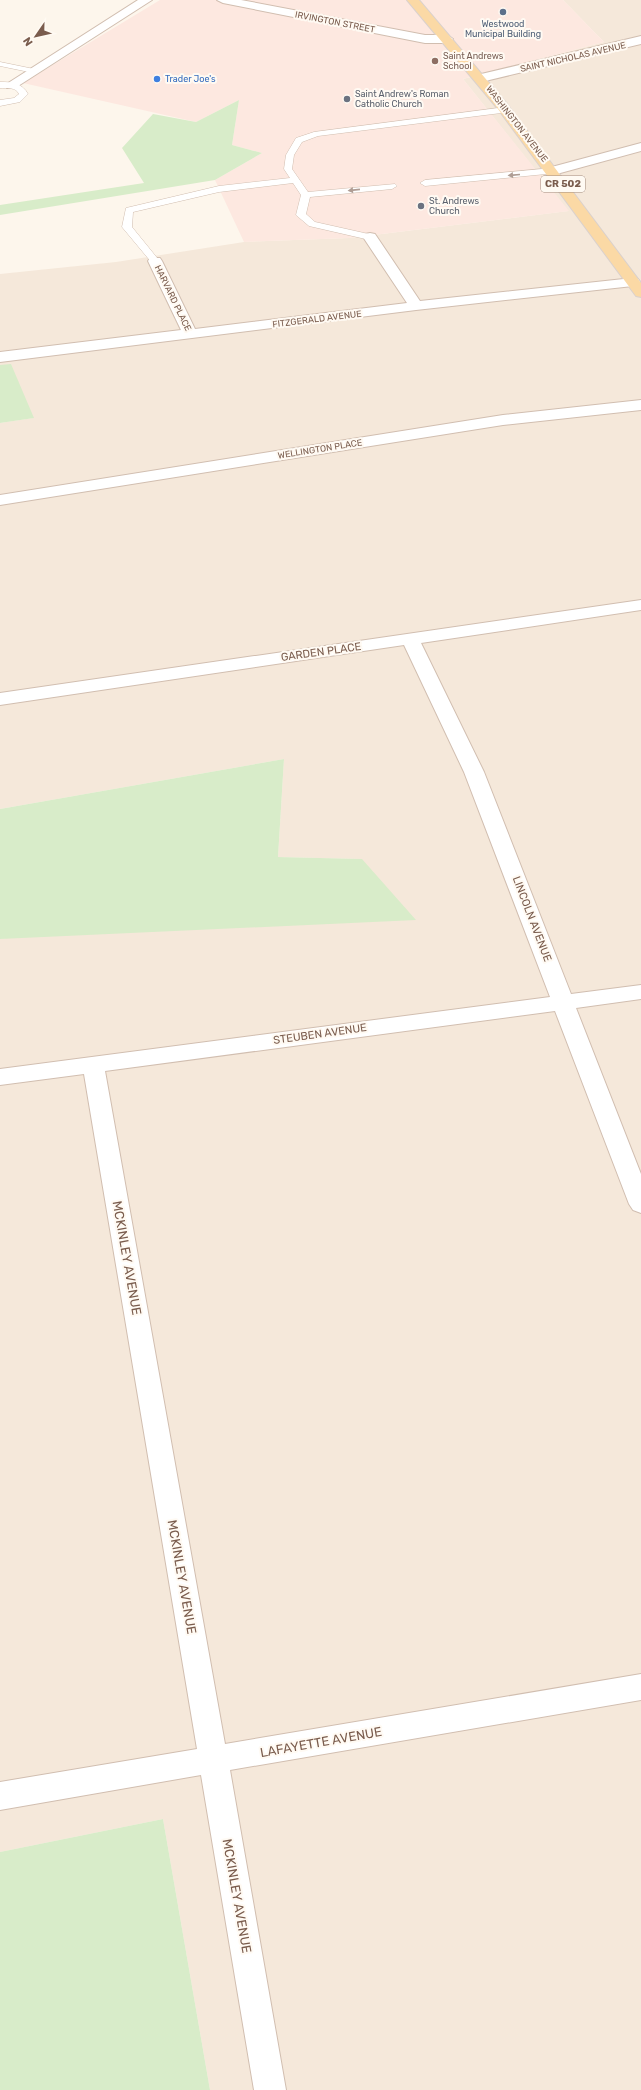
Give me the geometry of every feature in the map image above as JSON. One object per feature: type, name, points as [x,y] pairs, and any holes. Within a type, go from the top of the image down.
[{"type":"main road","name":"WASHINGTON AVENUE","points":[[413,0],[481,78],[553,171],[638,287]]},
{"type":"street","points":[[5,85],[34,71],[146,0]]},
{"type":"street","name":"IRVINGTON STREET","points":[[223,0],[425,39],[447,39]]},
{"type":"street","name":"SAINT NICHOLAS AVENUE","points":[[481,78],[641,40]]},
{"type":"street","points":[[553,171],[641,147]]},
{"type":"street","points":[[370,237],[416,306]]},
{"type":"street","name":"HARVARD PLACE","points":[[155,261],[190,334]]},
{"type":"street","name":"FITZGERALD AVENUE","points":[[0,357],[416,306],[638,287]]},
{"type":"street","name":"WELLINGTON PLACE","points":[[0,500],[502,420],[641,405]]},
{"type":"street","name":"GARDEN PLACE","points":[[0,699],[641,605]]},
{"type":"street","name":"LINCOLN AVENUE","points":[[410,639],[474,772],[641,1203]]},
{"type":"street","name":"STEUBEN AVENUE","points":[[0,1077],[641,992]]},
{"type":"street","name":"MCKINLEY AVENUE","points":[[93,1064],[270,2090]]},
{"type":"street","name":"LAFAYETTE AVENUE","points":[[0,1796],[641,1687]]},
{"type":"lane","points":[[0,64],[34,71]]},
{"type":"lane","points":[[1,105],[17,100],[24,94],[21,89],[5,85]]},
{"type":"lane","points":[[370,237],[312,224],[301,215],[306,195],[288,169],[290,155],[299,140],[317,134],[506,110]]},
{"type":"lane","points":[[425,183],[553,171]]},
{"type":"lane","points":[[155,261],[127,227],[129,210],[218,189],[296,180]]},
{"type":"lane","points":[[306,195],[392,186]]},
{"type":"shaded area","points":[[160,0],[563,0],[604,42],[463,79],[569,211],[349,238],[244,242],[215,180],[262,153],[232,145],[239,100],[196,122],[23,83]]},
{"type":"shaded area","points":[[563,0],[641,0],[641,2090],[210,2090],[163,1819],[0,1852],[0,939],[362,859],[278,857],[284,759],[0,809],[0,423],[33,418],[0,365],[0,274],[116,262],[244,242],[349,238],[568,211],[463,79],[604,42]]},
{"type":"green space","points":[[239,100],[232,145],[262,153],[215,180],[0,215],[0,205],[144,183],[122,148],[153,114],[196,122]]},
{"type":"green space","points":[[11,364],[34,418],[0,423],[0,365]]},
{"type":"green space","points":[[284,759],[278,857],[362,859],[416,920],[0,939],[0,809]]},
{"type":"green space","points":[[163,1819],[210,2090],[0,2090],[0,1852]]},
{"type":"place","name":"Westwood Municipal Building","points":[[503,12]]},
{"type":"place","name":"Saint Andrews School","points":[[435,61]]},
{"type":"place","name":"Trader Joe's","points":[[157,79]]},
{"type":"place","name":"Saint Andrew's Roman Catholic Church","points":[[347,99]]},
{"type":"place","name":"St. Andrews Church","points":[[421,206]]}]
